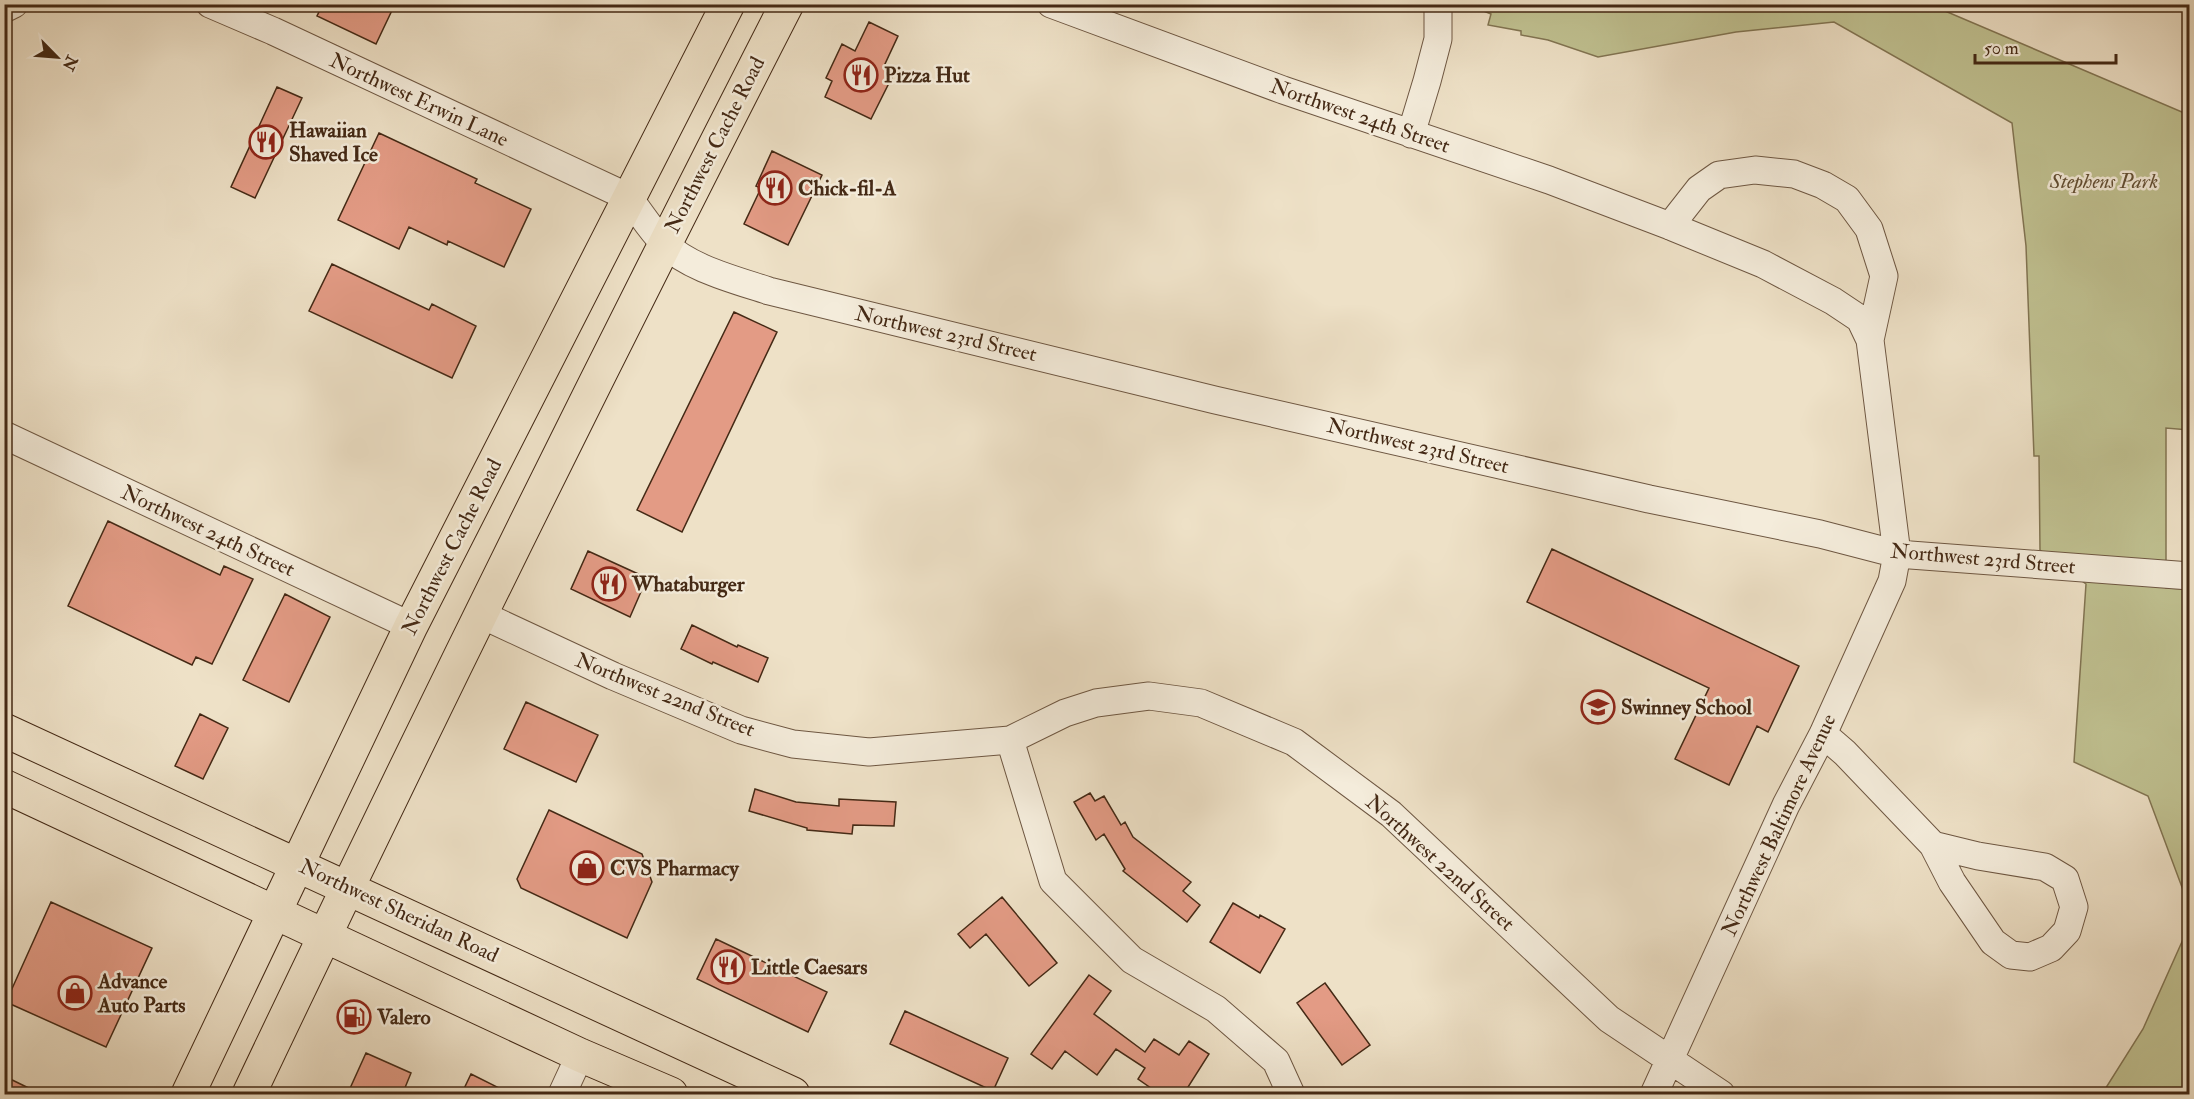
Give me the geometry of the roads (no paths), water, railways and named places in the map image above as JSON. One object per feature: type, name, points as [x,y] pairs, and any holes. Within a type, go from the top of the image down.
[{"type":"main road","name":"Northwest Cache Road","points":[[188,1095],[411,626],[728,4]]},
{"type":"main road","name":"Northwest Cache Road","points":[[249,1095],[480,614],[664,243],[787,4]]},
{"type":"main road","name":"Northwest Sheridan Road","points":[[4,730],[348,887],[792,1095]]},
{"type":"main road","points":[[4,786],[671,1095]]},
{"type":"street","points":[[4,9],[14,4]]},
{"type":"street","name":"Northwest Erwin Lane","points":[[210,4],[273,31],[628,197]]},
{"type":"street","name":"Northwest 24th Street","points":[[1051,4],[1283,90],[1549,180],[1763,264],[1833,301],[1860,319],[1870,340],[1897,554]]},
{"type":"street","points":[[1411,134],[1428,81],[1438,39],[1438,4]]},
{"type":"street","name":"Northwest 24th Street","points":[[1670,226],[1699,189],[1719,175],[1755,170],[1794,174],[1823,185],[1847,199],[1869,229],[1884,276],[1870,340]]},
{"type":"street","name":"Northwest 23rd Street","points":[[628,197],[664,243],[687,259],[716,273],[769,291],[1227,402],[1649,499],[1820,534],[1897,554],[2190,576]]},
{"type":"street","name":"Northwest 24th Street","points":[[4,435],[411,626]]},
{"type":"street","name":"Northwest Baltimore Avenue","points":[[1654,1095],[1786,805],[1823,734],[1892,581],[1897,554]]},
{"type":"street","name":"Northwest 22nd Street","points":[[480,614],[613,676],[741,730],[793,744],[869,752],[1010,740],[1039,728],[1065,713],[1096,703],[1149,696],[1201,703],[1294,742],[1391,814],[1609,1019],[1720,1095]]},
{"type":"street","points":[[1823,734],[1845,753],[1933,845],[1952,882],[1992,942],[2011,956],[2030,957],[2052,948],[2067,931],[2074,907],[2065,879],[2045,867],[1978,856],[1933,845]]},
{"type":"street","points":[[1010,740],[1053,881],[1132,960],[1216,1009],[1276,1061],[1291,1095]]},
{"type":"street","points":[[562,1095],[580,1054]]},
{"type":"place","name":"Pizza Hut","points":[[861,75]]},
{"type":"place","name":"Hawaiian Shaved Ice","points":[[266,142]]},
{"type":"place","name":"Chick-fil-A","points":[[775,188]]},
{"type":"place","name":"Whataburger","points":[[609,584]]},
{"type":"place","name":"Swinney School","points":[[1598,707]]},
{"type":"place","name":"CVS Pharmacy","points":[[587,868]]},
{"type":"place","name":"Little Caesars","points":[[728,967]]},
{"type":"place","name":"Advance Auto Parts","points":[[75,993]]},
{"type":"place","name":"Valero","points":[[354,1017]]},
{"type":"park label","name":"Stephens Park","points":[[2104,181]]}]
